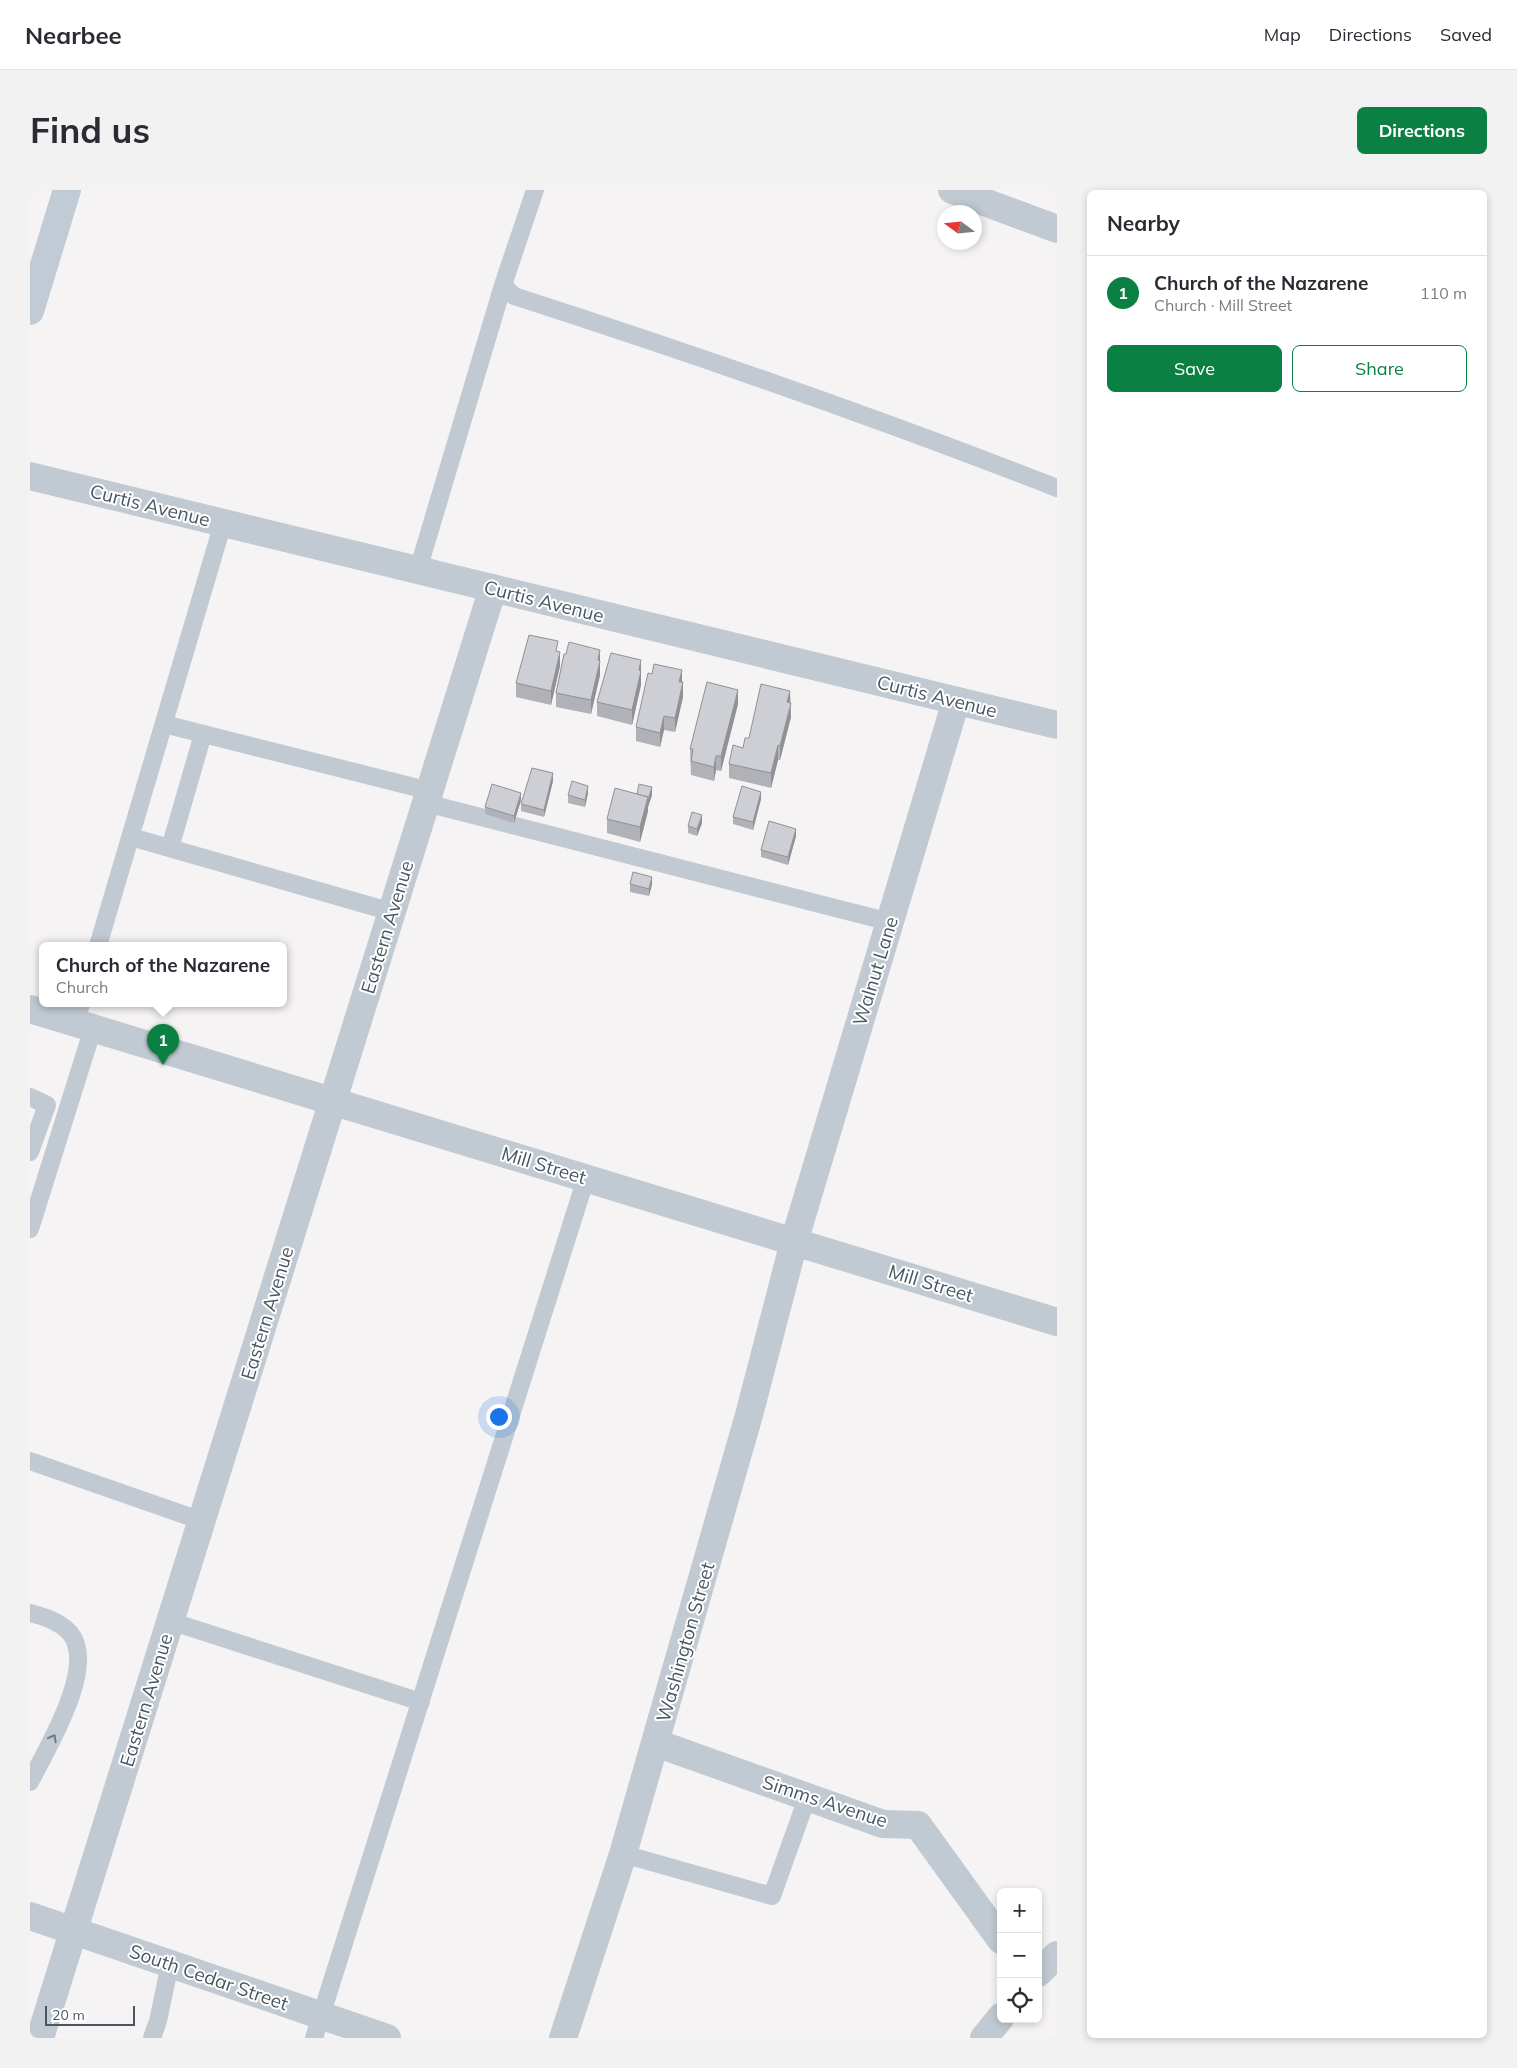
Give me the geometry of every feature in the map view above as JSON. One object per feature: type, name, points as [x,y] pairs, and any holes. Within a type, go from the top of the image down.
[{"type":"main road","points":[[30,311],[67,190]]},
{"type":"street","points":[[952,190],[1057,229]]},
{"type":"street","name":"Curtis Avenue","points":[[30,476],[1057,725]]},
{"type":"street","name":"Eastern Avenue","points":[[40,2038],[493,588]]},
{"type":"street","name":"Walnut Lane","points":[[794,1242],[956,701]]},
{"type":"street","name":"Mill Street","points":[[30,1009],[83,1018],[333,1101],[1057,1322]]},
{"type":"street","name":"Washington Street","points":[[563,2038],[624,1854],[749,1415],[794,1242]]},
{"type":"street","name":"Simms Avenue","points":[[656,1743],[883,1824],[918,1825],[997,1934]]},
{"type":"street","name":"South Cedar Street","points":[[30,1916],[170,1964],[318,2027],[387,2038]]},
{"type":"street","points":[[1042,1969],[1057,1955]]},
{"type":"street","points":[[984,2038],[997,2022]]},
{"type":"lane","points":[[418,570],[503,285],[535,190]]},
{"type":"lane","points":[[503,285],[514,296],[671,347],[970,454],[1057,488]]},
{"type":"lane","points":[[99,942],[223,523]]},
{"type":"lane","points":[[164,724],[890,922]]},
{"type":"lane","points":[[170,848],[203,734]]},
{"type":"lane","points":[[131,837],[392,912]]},
{"type":"lane","points":[[30,1229],[83,1018]]},
{"type":"lane","points":[[30,1097],[47,1105],[30,1152]]},
{"type":"lane","points":[[318,2027],[586,1178]]},
{"type":"lane","points":[[30,1461],[202,1521]]},
{"type":"lane","points":[[30,1613],[52,1619],[59,1624],[71,1634],[78,1652],[75,1686],[64,1716],[30,1782]]},
{"type":"lane","points":[[170,1621],[421,1702]]},
{"type":"lane","points":[[624,1854],[772,1896],[807,1798]]},
{"type":"lane","points":[[152,2038],[158,2021],[170,1964]]},
{"type":"building","points":[[529,635],[558,641],[556,651],[560,652],[551,691],[516,683]]},
{"type":"building","points":[[569,642],[600,650],[598,660],[600,661],[591,700],[556,693],[564,654],[566,654]]},
{"type":"building","points":[[611,653],[641,660],[639,670],[641,671],[632,710],[597,702]]},
{"type":"building","points":[[654,664],[682,670],[679,682],[683,682],[675,718],[664,716],[660,733],[636,727],[648,673],[652,674]]},
{"type":"building","points":[[707,682],[738,690],[721,756],[716,756],[714,767],[691,761],[693,749],[690,749]]},
{"type":"building","points":[[761,684],[790,691],[787,702],[791,703],[771,773],[729,764],[733,745],[743,748],[745,738],[749,738]]},
{"type":"building","points":[[532,768],[553,773],[544,810],[521,804]]},
{"type":"building","points":[[572,781],[588,786],[585,800],[568,795]]},
{"type":"building","points":[[492,784],[521,793],[514,816],[485,807]]},
{"type":"building","points":[[639,784],[652,787],[648,800],[648,797],[637,794]]},
{"type":"building","points":[[742,786],[761,792],[753,822],[733,817]]},
{"type":"building","points":[[615,788],[648,797],[640,827],[607,819]]},
{"type":"building","points":[[692,812],[702,815],[697,829],[688,826]]},
{"type":"building","points":[[769,821],[796,829],[788,857],[761,850]]},
{"type":"building","points":[[633,872],[652,877],[649,889],[630,884]]},
{"type":"place","name":"Church of the Nazarene","points":[[163,1065]]}]
